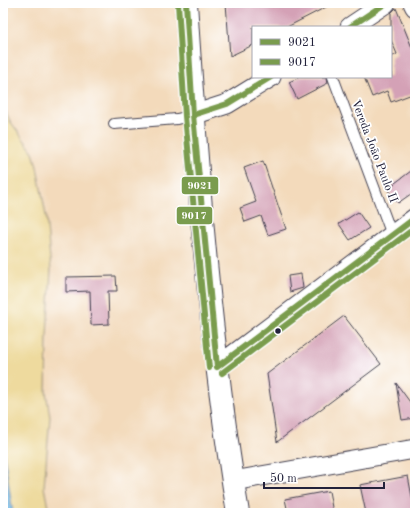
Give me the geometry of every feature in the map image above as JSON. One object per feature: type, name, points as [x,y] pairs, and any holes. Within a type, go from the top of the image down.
[{"type":"main road","points":[[186,3],[193,115],[217,367],[238,513]]},
{"type":"street","points":[[352,26],[386,3]]},
{"type":"street","points":[[413,3],[415,7]]},
{"type":"street","points":[[193,115],[227,104],[269,78]]},
{"type":"street","points":[[217,367],[415,218]]},
{"type":"street","points":[[233,481],[415,449]]},
{"type":"lane","name":"Vereda João Paulo II","points":[[333,78],[392,235]]},
{"type":"lane","points":[[114,124],[177,119],[193,115]]},
{"type":"sand","points":[[3,104],[10,121],[33,152],[46,216],[51,270],[47,336],[46,392],[50,417],[44,487],[49,513],[3,513]]},
{"type":"water","points":[[3,447],[13,513],[3,513]]},
{"type":"building","points":[[226,3],[334,3],[289,26],[252,26],[252,45],[230,56]]},
{"type":"building","points":[[396,8],[415,55],[415,93],[391,102],[387,91],[372,97],[364,78],[392,78],[392,56],[397,54],[392,42],[391,13]]},
{"type":"building","points":[[298,78],[327,78],[328,83],[297,99],[289,82]]},
{"type":"building","points":[[263,161],[286,229],[268,235],[261,216],[245,222],[240,208],[256,202],[244,168]]},
{"type":"building","points":[[415,168],[415,191],[398,203],[387,189]]},
{"type":"building","points":[[358,212],[369,228],[350,240],[339,224]]},
{"type":"building","points":[[301,274],[303,288],[290,292],[288,276]]},
{"type":"building","points":[[116,276],[117,291],[108,291],[109,324],[91,325],[90,291],[66,292],[66,277]]},
{"type":"building","points":[[344,316],[381,364],[277,442],[267,374]]},
{"type":"building","points":[[396,383],[415,409],[415,418],[402,420]]},
{"type":"building","points":[[408,476],[415,513],[366,513],[360,485]]},
{"type":"building","points":[[329,491],[333,513],[288,513],[285,499]]},
{"type":"transit line","name":"9017","points":[[178,3],[185,116],[209,368]]},
{"type":"transit line","name":"9021","points":[[186,3],[193,115],[217,367]]},
{"type":"transit line","name":"9021","points":[[352,26],[386,3]]},
{"type":"transit line","name":"9021","points":[[193,115],[227,104],[269,78]]},
{"type":"transit line","name":"9021","points":[[217,367],[415,218]]},
{"type":"transit line","name":"9017","points":[[222,373],[415,228]]}]
